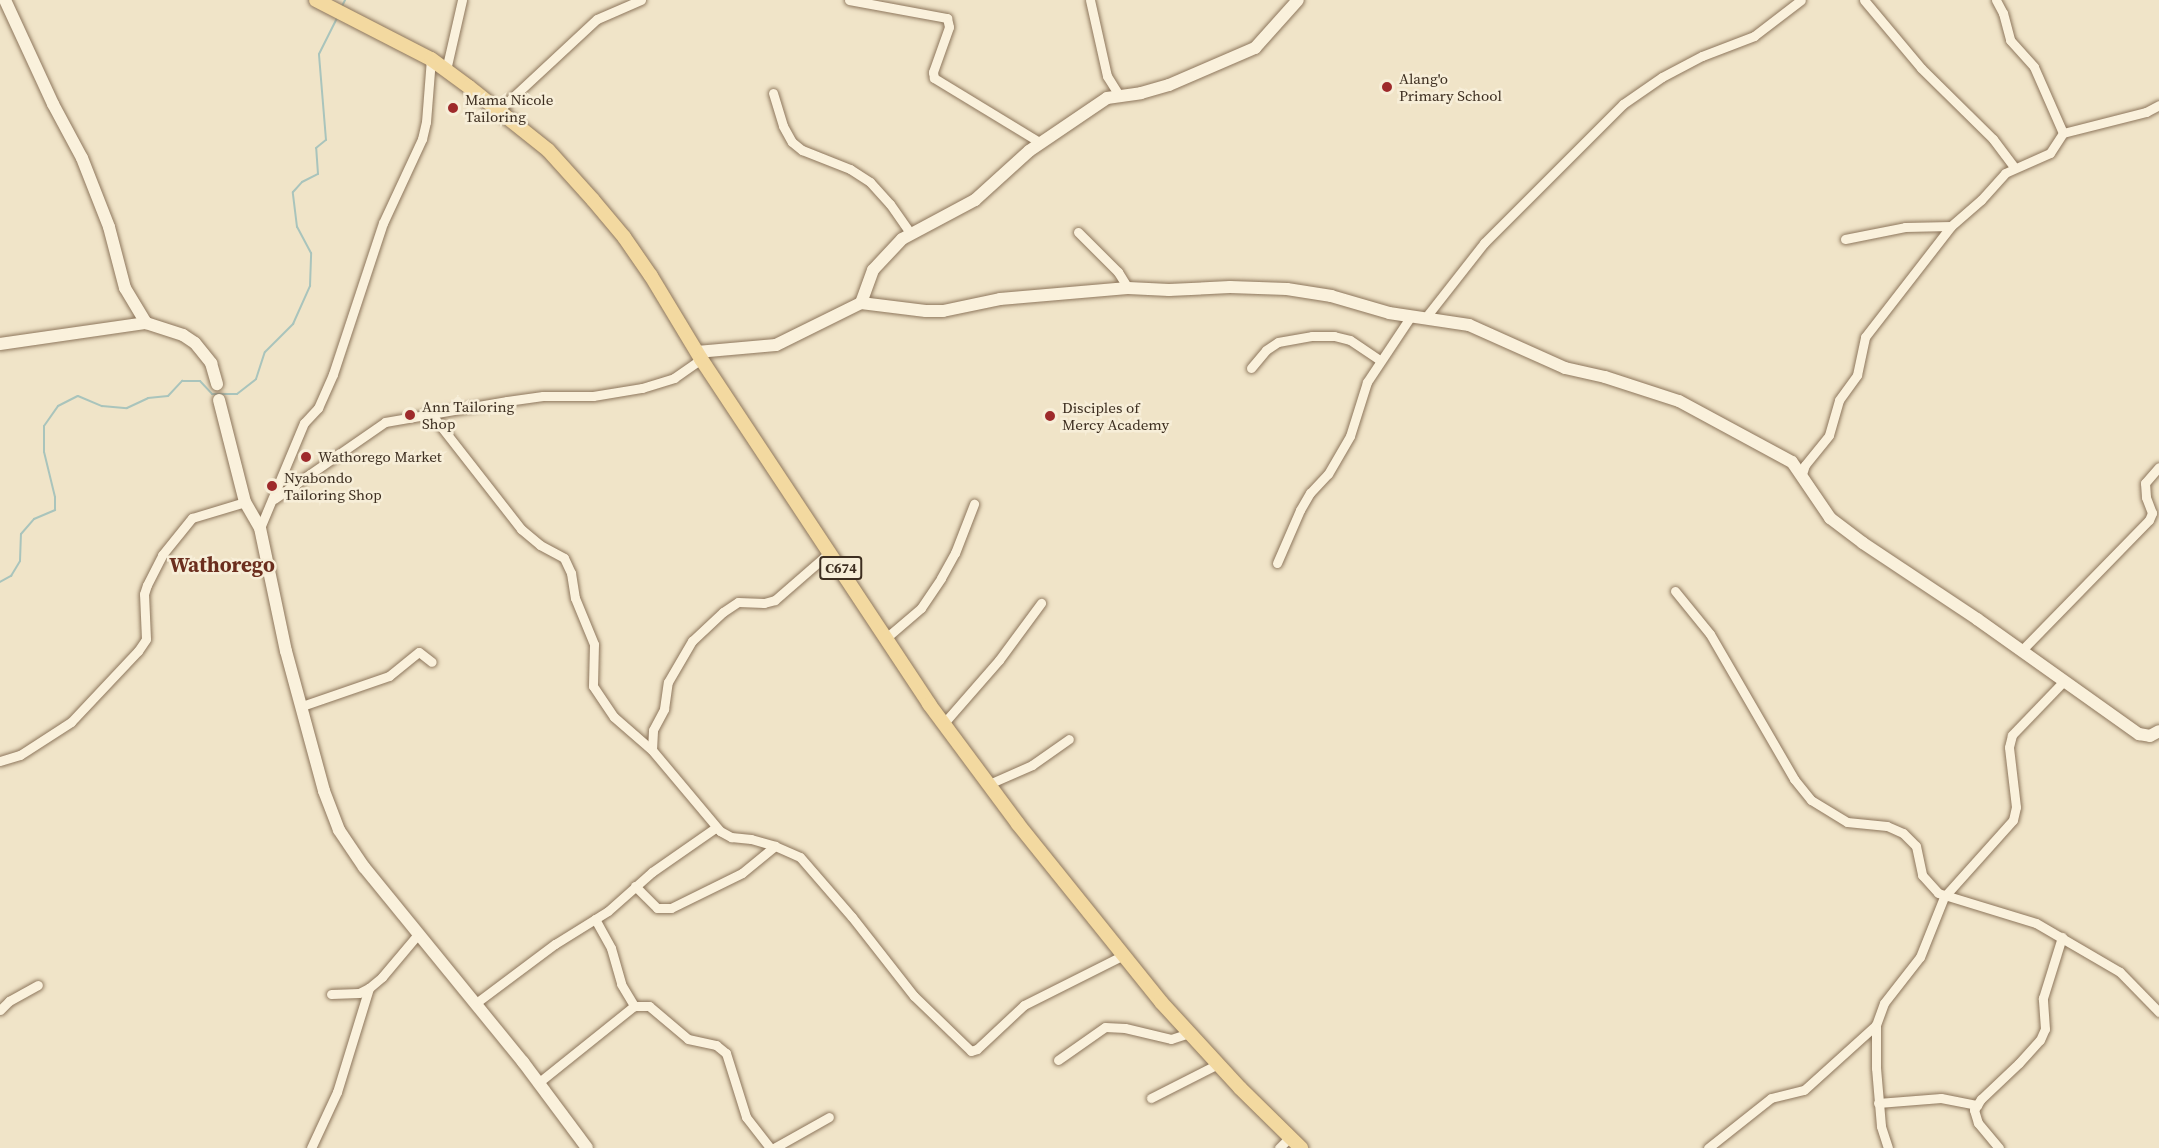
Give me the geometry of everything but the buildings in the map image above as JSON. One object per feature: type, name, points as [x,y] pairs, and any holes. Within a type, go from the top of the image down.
[{"type":"main road","name":"C674","points":[[320,2],[436,66],[500,109],[548,150],[624,237],[886,638],[989,784],[1124,955],[1190,1033],[1300,1148]]},
{"type":"street","points":[[5,0],[53,104],[82,159],[109,227],[125,288],[146,323]]},
{"type":"street","points":[[260,528],[304,423],[318,408],[333,374],[383,223],[422,139],[436,66],[462,0]]},
{"type":"street","points":[[500,109],[597,19],[641,0]]},
{"type":"street","points":[[849,0],[947,18],[950,27],[933,72],[934,78],[1041,143]]},
{"type":"street","points":[[1090,0],[1107,76],[1119,95]]},
{"type":"street","points":[[861,303],[873,270],[896,243],[975,200],[1019,159],[1103,100],[1169,85],[1255,48],[1298,0]]},
{"type":"street","points":[[1426,317],[1484,243],[1623,105],[1662,77],[1702,56],[1755,36],[1801,0]]},
{"type":"street","points":[[1864,0],[1921,68],[1975,119],[2014,167]]},
{"type":"street","points":[[1996,0],[2003,13],[2010,40],[2034,67],[2063,133]]},
{"type":"street","points":[[773,93],[783,126],[792,142],[802,150],[850,169],[870,182],[890,204],[911,234]]},
{"type":"street","points":[[1802,474],[1805,465],[1829,435],[1837,406],[1857,375],[1865,337],[1951,226],[2014,167],[2042,158],[2056,146],[2063,133],[2146,112],[2159,105]]},
{"type":"street","points":[[1845,239],[1905,227],[1951,226]]},
{"type":"street","points":[[1078,232],[1118,272],[1128,288]]},
{"type":"street","points":[[274,499],[377,426],[393,420],[543,396],[592,396],[642,388],[674,378],[699,355],[776,345],[861,303],[926,311],[1000,299],[1128,288],[1287,289],[1480,329],[1565,368],[1605,377],[1679,401],[1792,462],[1802,474],[1818,504],[1830,518],[2139,734],[2145,737],[2159,731]]},
{"type":"street","points":[[1277,563],[1300,510],[1310,494],[1328,474],[1350,436],[1361,396],[1380,360],[1411,316]]},
{"type":"street","points":[[0,344],[146,323],[183,335],[195,343],[211,363],[218,384],[219,400],[245,502],[260,528],[286,651],[324,791],[339,830],[364,867],[476,1003],[586,1148]]},
{"type":"street","points":[[1251,368],[1278,342],[1312,336],[1334,336],[1350,340],[1380,360]]},
{"type":"street","points":[[432,415],[521,529],[540,545],[564,558],[571,573],[575,598],[594,644],[593,686],[614,717],[652,750],[715,828],[731,837],[751,839],[800,857],[852,917],[914,996],[971,1051],[977,1049],[1024,1005],[1124,955]]},
{"type":"street","points":[[2021,651],[2149,520],[2152,513],[2146,497],[2145,483],[2159,467]]},
{"type":"street","points":[[0,761],[20,755],[71,722],[138,651],[146,639],[144,594],[147,585],[162,555],[192,519],[205,512],[245,502]]},
{"type":"street","points":[[886,638],[921,608],[941,578],[955,554],[974,504]]},
{"type":"street","points":[[652,750],[653,730],[664,708],[668,682],[692,641],[723,612],[738,602],[764,603],[775,600],[830,552]]},
{"type":"street","points":[[1675,591],[1710,634],[1794,779],[1811,800],[1847,822],[1887,826],[1903,833],[1916,846],[1920,854],[1922,875],[1930,887],[1944,897],[2010,913],[2036,923],[2120,972],[2159,1012]]},
{"type":"street","points":[[944,723],[999,660],[1041,603]]},
{"type":"street","points":[[302,706],[389,676],[419,652],[432,662]]},
{"type":"street","points":[[1888,1148],[1881,1126],[1878,1102],[1876,1025],[1884,1003],[1920,957],[1944,897],[2013,820],[2016,807],[2009,747],[2012,735],[2064,681]]},
{"type":"street","points":[[989,784],[1032,765],[1069,739]]},
{"type":"street","points":[[476,1003],[555,944],[595,919],[635,886],[715,828]]},
{"type":"street","points":[[635,886],[657,908],[671,908],[742,873],[775,846]]},
{"type":"street","points":[[595,919],[611,948],[621,984],[634,1006]]},
{"type":"street","points":[[331,994],[359,993],[369,988],[382,977],[419,933]]},
{"type":"street","points":[[2000,1148],[1974,1116],[1977,1105],[2040,1040],[2045,1029],[2043,998],[2062,937]]},
{"type":"street","points":[[0,1010],[38,985]]},
{"type":"street","points":[[311,1148],[337,1092],[369,988]]},
{"type":"street","points":[[538,1083],[634,1006],[649,1006],[688,1039],[716,1045],[726,1053],[746,1117],[772,1148],[829,1117]]},
{"type":"street","points":[[1708,1148],[1771,1098],[1804,1090],[1876,1025]]},
{"type":"street","points":[[1058,1060],[1105,1027],[1125,1028],[1171,1040],[1190,1033]]},
{"type":"street","points":[[1151,1098],[1218,1064]]},
{"type":"street","points":[[1878,1102],[1941,1098],[1977,1105]]},
{"type":"street","points":[[1279,1148],[1290,1137]]},
{"type":"waterway","points":[[341,8],[345,0]]},
{"type":"waterway","points":[[0,582],[11,576],[20,561],[21,534],[34,519],[55,510],[55,497],[44,452],[44,426],[58,406],[78,396],[102,406],[127,408],[148,398],[168,396],[182,381],[200,381],[212,394],[237,394],[256,379],[265,352],[293,324],[310,286],[311,253],[297,227],[293,192],[302,182],[318,174],[316,148],[326,140],[319,54],[338,16]]},
{"type":"place","name":"Alang'o Primary School","points":[[1387,87]]},
{"type":"place","name":"Mama Nicole Tailoring","points":[[453,108]]},
{"type":"place","name":"Ann Tailoring Shop","points":[[410,415]]},
{"type":"place","name":"Disciples of Mercy Academy","points":[[1050,416]]},
{"type":"place","name":"Wathorego Market","points":[[306,457]]},
{"type":"place","name":"Nyabondo Tailoring Shop","points":[[272,486]]},
{"type":"district","name":"Wathorego","points":[[222,565]]}]
